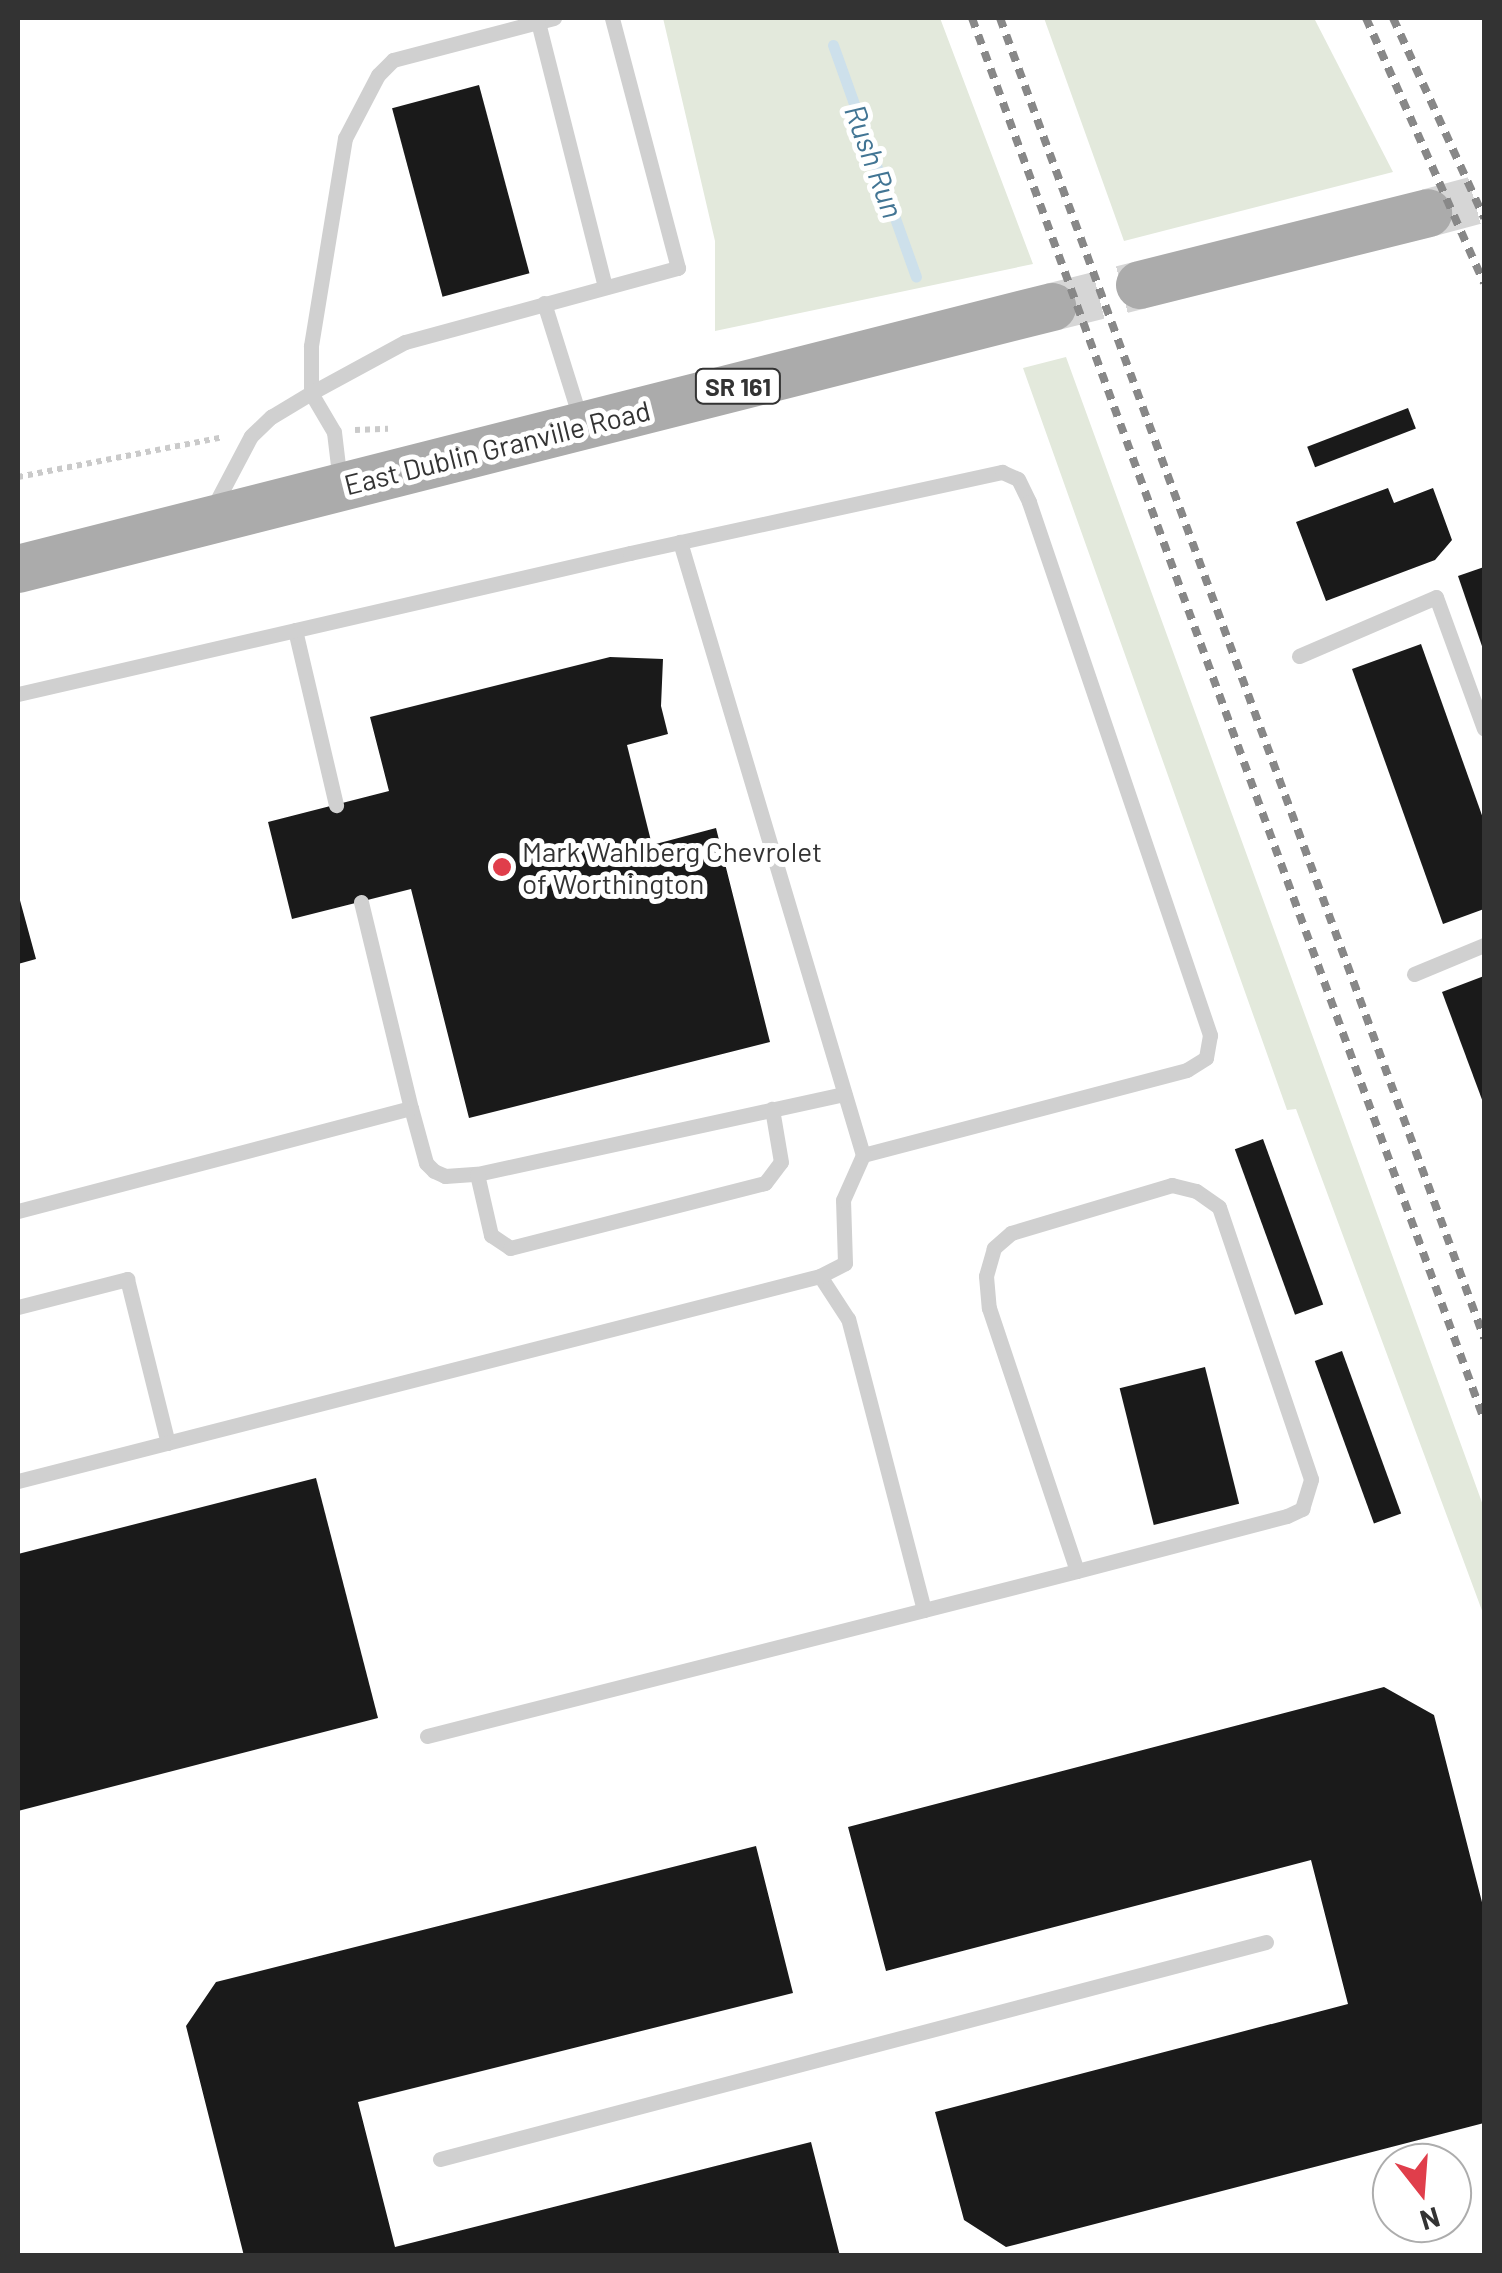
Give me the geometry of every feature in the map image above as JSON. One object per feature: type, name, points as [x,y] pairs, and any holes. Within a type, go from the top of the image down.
[{"type":"main road","points":[[1140,285],[1428,212]]},
{"type":"main road","name":"East Dublin Granville Road","points":[[18,569],[1052,307]]},
{"type":"main road","name":"East Dublin Granville Road","points":[[18,547],[191,523]]},
{"type":"lane","points":[[191,523],[251,436],[270,417],[405,342],[678,268],[612,18]]},
{"type":"lane","points":[[340,486],[334,432],[311,392],[312,346],[345,138],[378,75],[393,60],[546,20],[605,286]]},
{"type":"lane","points":[[544,303],[582,425]]},
{"type":"lane","points":[[18,694],[1002,472],[1018,480],[1210,1035],[1206,1058],[1187,1070],[863,1156]]},
{"type":"lane","points":[[18,1481],[820,1276],[845,1263],[843,1200],[863,1156],[680,542]]},
{"type":"lane","points":[[1299,656],[1436,596],[1484,729]]},
{"type":"lane","points":[[295,630],[336,806]]},
{"type":"lane","points":[[361,902],[426,1163],[445,1176],[477,1174],[844,1094]]},
{"type":"lane","points":[[1414,974],[1484,945]]},
{"type":"lane","points":[[18,1211],[411,1108]]},
{"type":"lane","points":[[477,1174],[491,1235],[510,1248],[765,1183],[781,1162],[772,1108]]},
{"type":"lane","points":[[427,1736],[1077,1571],[1302,1509],[1311,1479],[1219,1207],[1196,1192],[1172,1185],[1011,1233],[994,1248],[986,1276],[989,1308],[1077,1571]]},
{"type":"lane","points":[[820,1276],[848,1319],[924,1610]]},
{"type":"lane","points":[[18,1308],[127,1279],[168,1443]]},
{"type":"lane","points":[[440,2159],[1266,1942]]},
{"type":"shaded area","points":[[663,18],[940,18],[1033,264],[715,331],[715,241]]},
{"type":"shaded area","points":[[1044,18],[1314,18],[1393,172],[1124,241]]},
{"type":"shaded area","points":[[1066,357],[1484,1508],[1484,1616],[1296,1109],[1287,1110],[1023,368]]},
{"type":"building","points":[[479,85],[529,273],[443,297],[392,108]]},
{"type":"building","points":[[1408,408],[1416,429],[1315,467],[1307,447]]},
{"type":"building","points":[[1388,488],[1394,503],[1433,488],[1452,540],[1435,560],[1326,601],[1296,522]]},
{"type":"building","points":[[1484,567],[1484,652],[1458,576]]},
{"type":"building","points":[[1421,644],[1484,821],[1484,909],[1443,924],[1352,669]]},
{"type":"building","name":"Mark Wahlberg Chevrolet of Worthington","points":[[610,657],[663,659],[661,706],[668,734],[627,745],[652,845],[716,828],[770,1042],[469,1118],[411,889],[292,919],[268,822],[389,791],[370,717]]},
{"type":"building","points":[[18,893],[36,959],[18,964]]},
{"type":"building","points":[[1484,976],[1484,1105],[1442,992]]},
{"type":"building","points":[[1263,1139],[1323,1304],[1295,1315],[1235,1149]]},
{"type":"building","points":[[1342,1351],[1401,1514],[1374,1523],[1315,1361]]},
{"type":"building","points":[[1205,1367],[1239,1504],[1154,1525],[1120,1388]]},
{"type":"building","points":[[316,1478],[378,1718],[18,1811],[18,1554]]},
{"type":"building","points":[[1384,1687],[1434,1715],[1484,1910],[1484,2123],[1407,2143],[1372,2143],[1372,2152],[1006,2247],[964,2220],[935,2112],[1348,2004],[1311,1860],[886,1971],[848,1827]]},
{"type":"building","points":[[756,1846],[793,1993],[358,2102],[395,2247],[811,2142],[840,2256],[244,2256],[186,2026],[216,1982]]},
{"type":"waterway","name":"Rush Run","points":[[833,45],[916,277]]},
{"type":"tunnel","points":[[1428,213],[1484,198]]},
{"type":"tunnel","points":[[1052,307],[1140,285]]},
{"type":"railway","points":[[972,18],[1484,1419]]},
{"type":"railway","points":[[1000,18],[1484,1338]]},
{"type":"railway","points":[[1366,18],[1484,283]]},
{"type":"railway","points":[[1393,18],[1484,218]]},
{"type":"place","name":"Mark Wahlberg Chevrolet of Worthington","points":[[502,867]]}]
